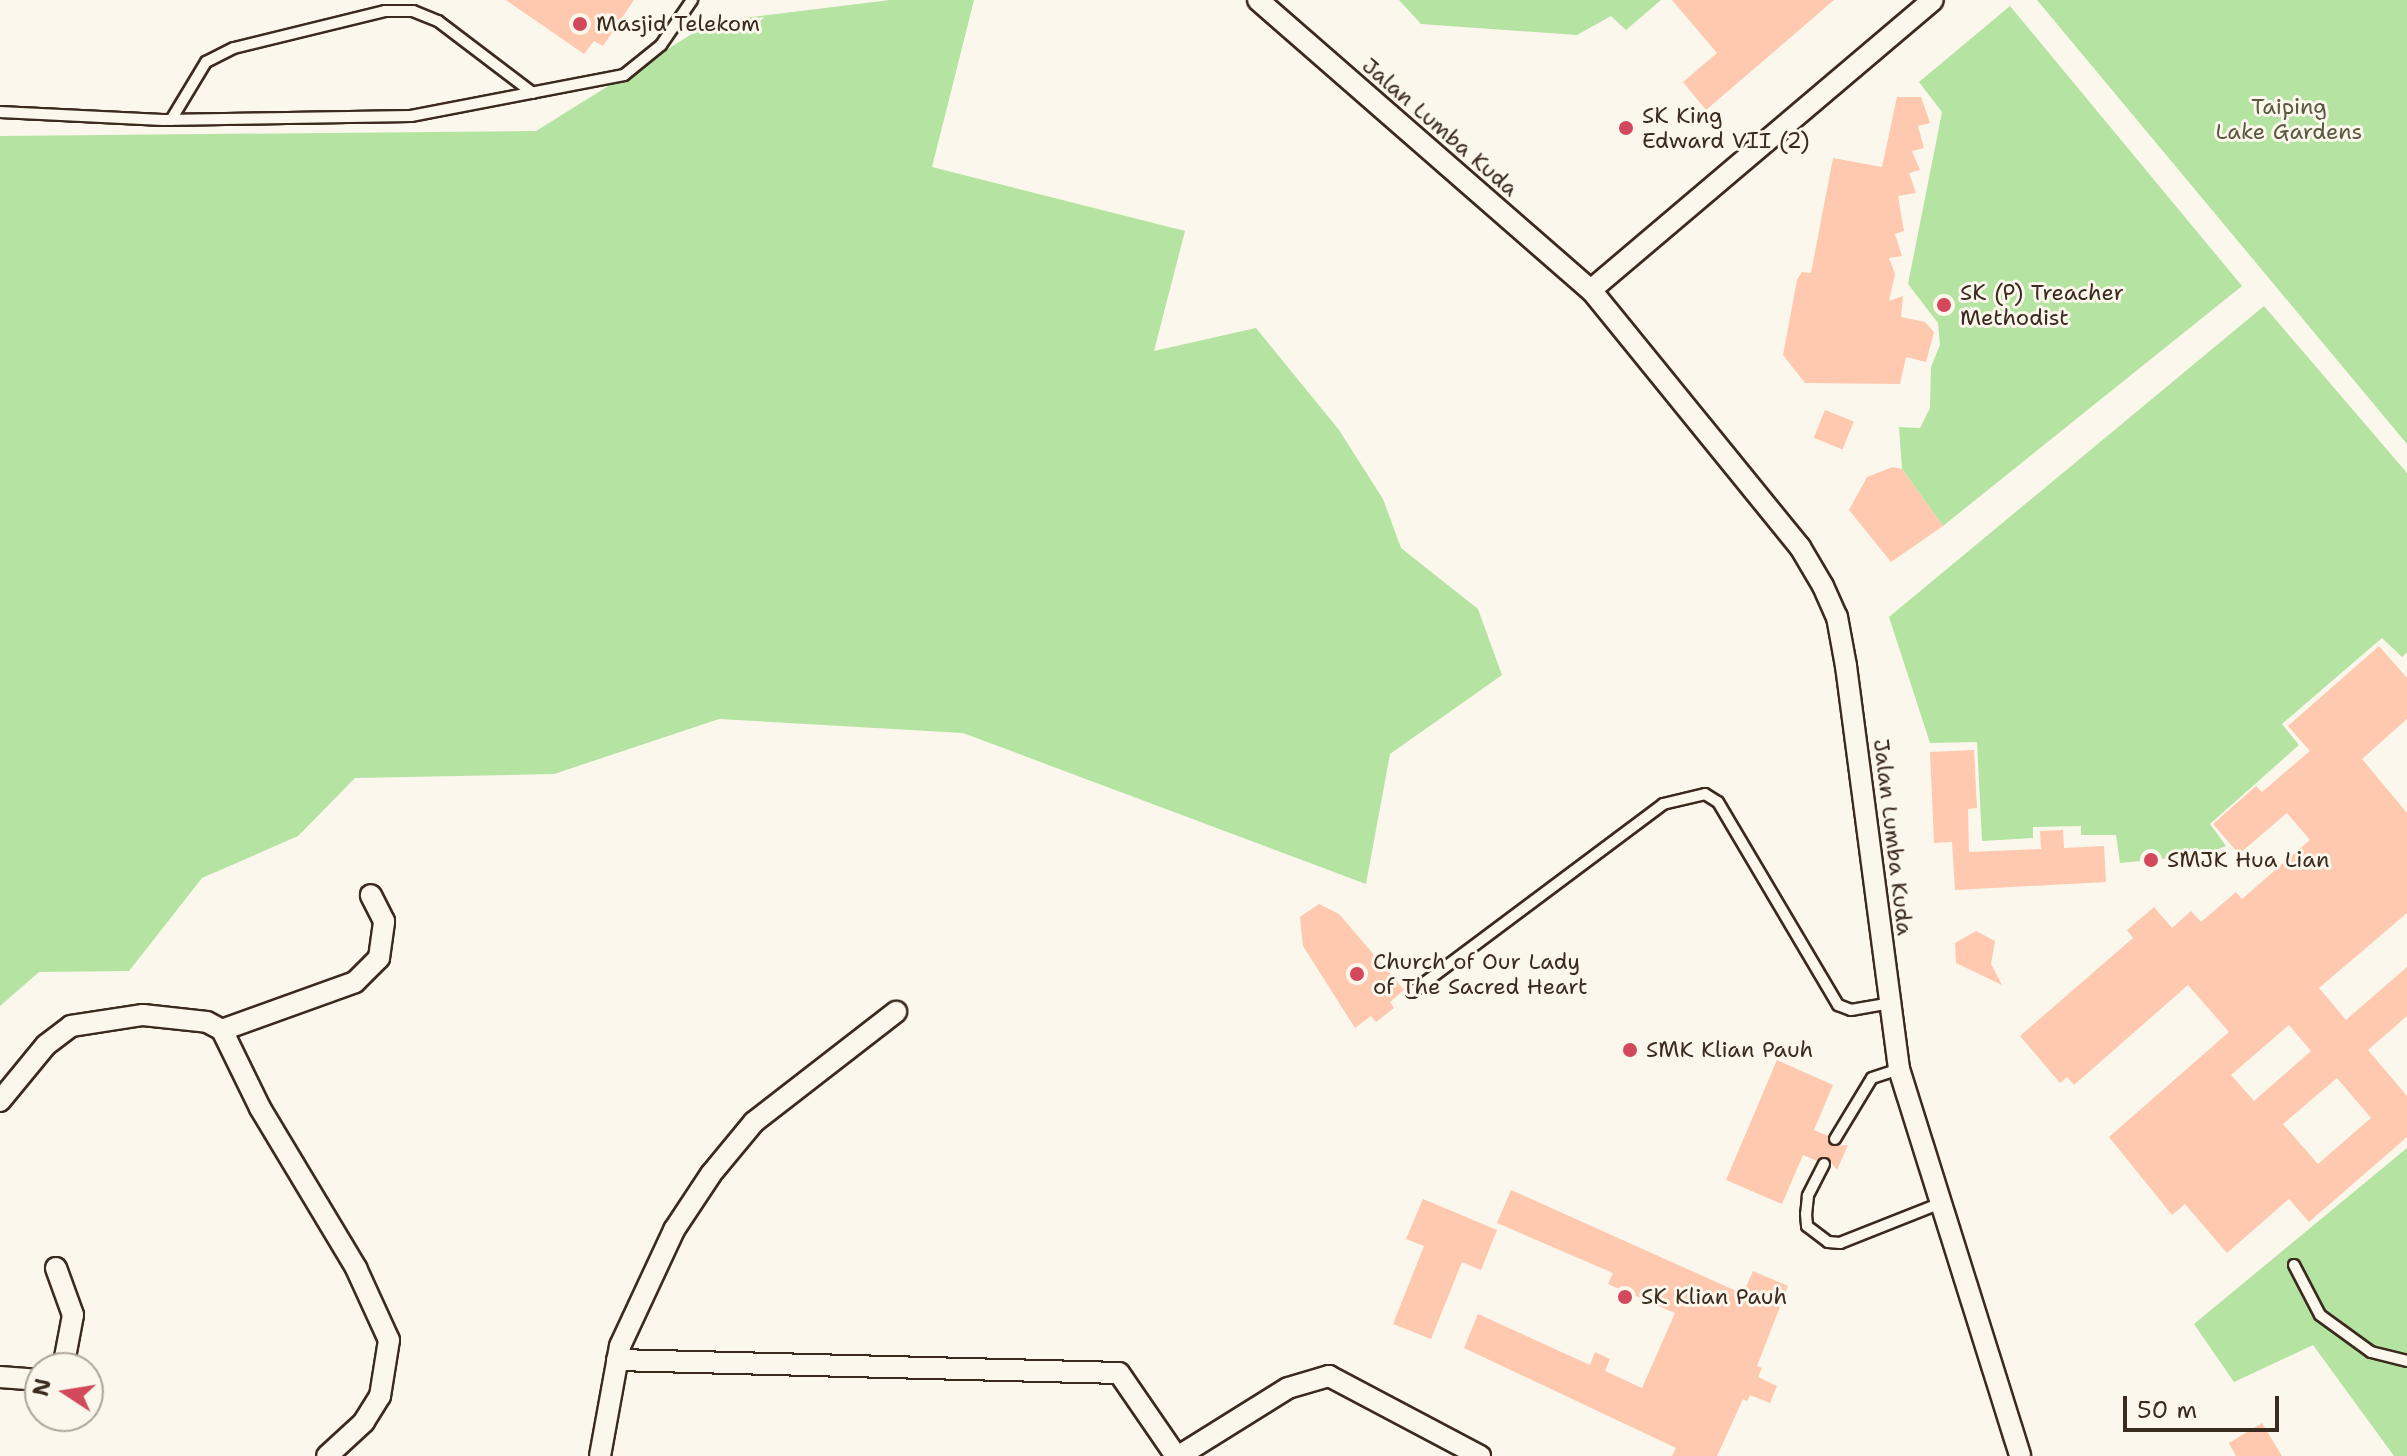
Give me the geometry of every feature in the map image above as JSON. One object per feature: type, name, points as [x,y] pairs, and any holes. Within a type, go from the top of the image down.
[{"type":"street","name":"Jalan Lumba Kuda","points":[[1258,0],[1591,290],[1800,547],[1837,617],[1899,1069],[2020,1456]]},
{"type":"street","points":[[1591,290],[1933,0]]},
{"type":"street","points":[[222,1030],[355,982],[379,958],[384,921],[371,895]]},
{"type":"street","points":[[600,1456],[617,1360],[674,1230],[711,1174],[754,1122],[896,1012]]},
{"type":"street","points":[[0,1101],[46,1045],[71,1026],[143,1015],[207,1022],[222,1030],[260,1108],[356,1268],[389,1340],[380,1396],[364,1422],[327,1456]]},
{"type":"street","points":[[56,1268],[73,1315],[66,1352]]},
{"type":"street","points":[[617,1360],[1119,1373],[1178,1456],[1288,1388],[1329,1376],[1480,1456]]},
{"type":"street","points":[[0,1377],[9,1382],[24,1381]]},
{"type":"lane","points":[[0,112],[171,120],[411,116],[624,75],[661,45],[692,0]]},
{"type":"lane","points":[[171,120],[206,62],[234,48],[385,11],[413,11],[438,21],[533,93]]},
{"type":"lane","points":[[1412,992],[1663,804],[1705,794],[1718,802],[1838,1005],[1851,1010],[1890,1003]]},
{"type":"lane","points":[[1835,1139],[1872,1078],[1899,1069]]},
{"type":"lane","points":[[1824,1164],[1808,1196],[1806,1214],[1807,1226],[1828,1242],[1840,1243],[1941,1203]]},
{"type":"lane","points":[[2294,1265],[2320,1315],[2371,1352],[2407,1361]]},
{"type":"green space","points":[[890,0],[974,0],[932,167],[1185,231],[1154,351],[1256,328],[1339,430],[1383,499],[1401,548],[1478,609],[1502,675],[1390,754],[1366,884],[963,733],[719,719],[554,774],[355,778],[298,836],[202,878],[129,971],[39,972],[0,1006],[0,136],[536,131],[711,22]]},
{"type":"green space","points":[[1399,0],[1661,0],[1626,30],[1611,16],[1577,35],[1421,24]]},
{"type":"green space","name":"Taiping Lake Gardens","points":[[2037,0],[2407,0],[2407,444]]},
{"type":"green space","points":[[2010,6],[2242,286],[1943,526],[1902,469],[1899,427],[1920,428],[1930,408],[1931,367],[1940,345],[1938,323],[1908,284],[1942,112],[1919,82]]},
{"type":"green space","points":[[2264,306],[2407,473],[2407,652],[2402,657],[2382,638],[2282,724],[2299,745],[2210,824],[2226,846],[2204,855],[2120,863],[2116,835],[2081,835],[2081,826],[2033,827],[2033,838],[1982,841],[1977,742],[1930,743],[1889,617]]},
{"type":"green space","points":[[2407,1148],[2407,1456],[2394,1456],[2313,1345],[2234,1382],[2194,1324]]},
{"type":"building","name":"Masjid Telekom","points":[[506,0],[634,0],[603,46],[594,41],[584,54]]},
{"type":"building","points":[[1672,0],[1834,0],[1706,110],[1683,82],[1717,53]]},
{"type":"building","points":[[1897,97],[1921,97],[1930,123],[1918,126],[1924,148],[1912,151],[1920,170],[1909,173],[1916,193],[1898,196],[1904,231],[1895,234],[1902,256],[1889,258],[1895,274],[1889,301],[1903,296],[1901,317],[1925,322],[1934,332],[1926,362],[1906,357],[1900,384],[1805,383],[1783,355],[1797,280],[1802,272],[1811,273],[1833,158],[1882,167]]},
{"type":"building","points":[[1825,410],[1854,422],[1843,449],[1814,438]]},
{"type":"building","points":[[1893,467],[1902,469],[1943,526],[1891,562],[1849,510],[1867,477]]},
{"type":"building","points":[[2379,646],[2407,678],[2407,719],[2362,759],[2407,813],[2407,913],[2319,988],[2346,1020],[2407,967],[2407,1016],[2368,1050],[2407,1096],[2407,1137],[2309,1222],[2289,1199],[2227,1253],[2185,1204],[2172,1215],[2109,1137],[2229,1032],[2188,985],[2074,1085],[2067,1077],[2060,1083],[2020,1036],[2133,938],[2127,930],[2154,907],[2172,928],[2191,911],[2201,922],[2236,892],[2242,899],[2310,840],[2287,813],[2239,854],[2213,824],[2256,786],[2262,792],[2310,751],[2288,726]],"holes":[[[2289,1025],[2311,1051],[2254,1101],[2231,1075]],[[2337,1078],[2371,1118],[2318,1164],[2283,1124]]]},
{"type":"building","points":[[1974,750],[1977,808],[1968,809],[1969,852],[2041,849],[2040,831],[2063,830],[2064,848],[2104,846],[2106,882],[1955,890],[1952,842],[1934,843],[1930,752]]},
{"type":"building","name":"Church of Our Lady of The Sacred Heart","points":[[1319,904],[1339,914],[1404,990],[1390,1002],[1394,1008],[1376,1022],[1371,1016],[1355,1028],[1303,946],[1300,917]]},
{"type":"building","points":[[1976,931],[1995,941],[1991,964],[2002,985],[1956,963],[1955,943]]},
{"type":"building","points":[[1777,1060],[1833,1085],[1814,1130],[1828,1136],[1832,1146],[1848,1145],[1837,1170],[1827,1157],[1817,1161],[1803,1155],[1782,1204],[1726,1180]]},
{"type":"building","points":[[1511,1190],[1743,1294],[1753,1271],[1788,1286],[1757,1366],[1762,1368],[1758,1377],[1777,1386],[1770,1403],[1750,1395],[1747,1401],[1743,1399],[1717,1456],[1672,1456],[1676,1448],[1464,1348],[1478,1314],[1590,1365],[1595,1352],[1610,1359],[1605,1371],[1642,1388],[1675,1313],[1608,1284],[1613,1273],[1497,1223]]},
{"type":"building","points":[[1423,1199],[1497,1230],[1481,1270],[1462,1262],[1431,1339],[1393,1324],[1424,1246],[1406,1239]]},
{"type":"building","points":[[2262,1423],[2282,1456],[2236,1456],[2229,1443]]},
{"type":"place","name":"Masjid Telekom","points":[[580,24]]},
{"type":"place","name":"SK King Edward VII (2)","points":[[1626,128]]},
{"type":"place","name":"SK (P) Treacher Methodist","points":[[1944,305]]},
{"type":"place","name":"SMJK Hua Lian","points":[[2151,860]]},
{"type":"place","name":"Church of Our Lady of The Sacred Heart","points":[[1357,974]]},
{"type":"place","name":"SMK Klian Pauh","points":[[1630,1050]]},
{"type":"place","name":"SK Klian Pauh","points":[[1625,1297]]}]
